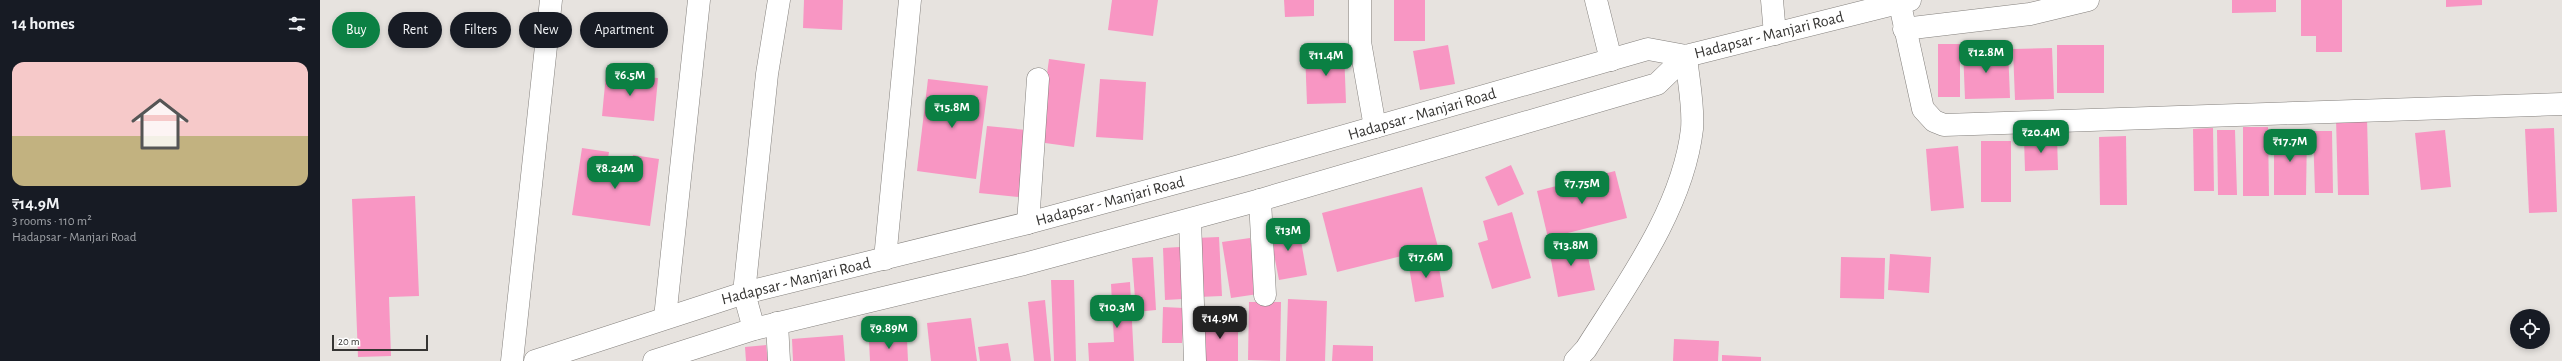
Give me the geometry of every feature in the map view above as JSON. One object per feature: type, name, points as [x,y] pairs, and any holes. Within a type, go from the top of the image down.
[{"type":"street","points":[[512,361],[551,0]]},
{"type":"street","points":[[665,318],[698,0]]},
{"type":"street","points":[[754,329],[744,292],[767,74],[779,0]]},
{"type":"street","points":[[885,259],[910,0]]},
{"type":"street","points":[[1360,0],[1360,42],[1375,128]]},
{"type":"street","points":[[1596,0],[1611,60]]},
{"type":"street","points":[[1772,0],[1775,34]]},
{"type":"street","points":[[1904,29],[2030,14],[2088,0]]},
{"type":"street","points":[[1902,1],[1904,29],[1923,110],[1934,121],[1944,125],[2562,104]]},
{"type":"street","name":"Hadapsar - Manjari Road","points":[[535,361],[744,292],[885,259],[1028,223],[1375,128],[1648,49],[1686,56],[1902,1]]},
{"type":"street","points":[[1575,361],[1586,349],[1650,248],[1685,168],[1692,128],[1686,56]]},
{"type":"street","name":"Hadapsar - Manjari Road","points":[[654,361],[754,329],[1024,264],[1190,220],[1657,84],[1686,56]]},
{"type":"street","points":[[1028,223],[1038,79]]},
{"type":"street","points":[[1260,200],[1265,295]]},
{"type":"street","points":[[1190,220],[1195,361]]},
{"type":"street","points":[[777,323],[779,361]]},
{"type":"building","points":[[804,0],[843,0],[842,30],[803,28]]},
{"type":"building","points":[[1112,0],[1158,0],[1153,36],[1108,30]]},
{"type":"building","points":[[1284,0],[1314,0],[1314,16],[1285,17]]},
{"type":"building","points":[[1394,0],[1425,0],[1425,41],[1394,41]]},
{"type":"building","points":[[2232,0],[2276,0],[2276,12],[2232,13]]},
{"type":"building","points":[[2301,0],[2342,0],[2342,52],[2316,52],[2316,36],[2301,36]]},
{"type":"building","points":[[2446,0],[2482,0],[2482,5],[2446,7]]},
{"type":"building","points":[[1938,44],[1960,44],[1960,97],[1938,97]]},
{"type":"building","points":[[1448,45],[1455,84],[1420,90],[1413,51]]},
{"type":"building","points":[[2057,45],[2104,45],[2104,93],[2057,93]]},
{"type":"building","points":[[2008,48],[2010,98],[1965,99],[1963,49]]},
{"type":"building","points":[[2052,48],[2054,99],[2015,100],[2013,49]]},
{"type":"building","points":[[1344,50],[1346,103],[1307,104],[1305,52]]},
{"type":"building","points":[[1049,59],[1085,64],[1074,147],[1038,142]]},
{"type":"building","points":[[606,74],[658,78],[654,121],[602,116]]},
{"type":"building","points":[[928,79],[988,86],[976,179],[917,171]]},
{"type":"building","points":[[1100,79],[1146,82],[1143,140],[1096,137]]},
{"type":"building","points":[[2336,118],[2367,118],[2369,195],[2338,195]]},
{"type":"building","points":[[987,126],[1027,130],[1019,197],[979,193]]},
{"type":"building","points":[[2243,127],[2268,127],[2269,196],[2243,196]]},
{"type":"building","points":[[2213,128],[2214,191],[2194,191],[2193,129]]},
{"type":"building","points":[[2554,128],[2557,212],[2529,213],[2525,129]]},
{"type":"building","points":[[2217,130],[2235,130],[2237,195],[2218,195]]},
{"type":"building","points":[[2445,130],[2451,187],[2421,190],[2415,133]]},
{"type":"building","points":[[2274,131],[2307,131],[2306,195],[2274,195]]},
{"type":"building","points":[[2313,131],[2332,131],[2333,193],[2315,193]]},
{"type":"building","points":[[2126,136],[2127,205],[2100,205],[2099,137]]},
{"type":"building","points":[[2057,138],[2058,170],[2025,171],[2024,139]]},
{"type":"building","points":[[1981,141],[2011,141],[2011,202],[1981,202]]},
{"type":"building","points":[[1958,146],[1964,208],[1931,211],[1926,149]]},
{"type":"building","points":[[582,148],[609,152],[605,176],[629,179],[633,155],[659,159],[650,226],[572,215]]},
{"type":"building","points":[[1511,165],[1524,194],[1498,206],[1485,177]]},
{"type":"building","points":[[1615,171],[1627,218],[1548,238],[1537,191]]},
{"type":"building","points":[[1422,187],[1438,247],[1337,272],[1322,213]]},
{"type":"building","points":[[415,196],[419,296],[389,297],[391,356],[358,357],[352,199]]},
{"type":"building","points":[[1512,212],[1531,278],[1492,289],[1478,243],[1488,240],[1483,221]]},
{"type":"building","points":[[1298,224],[1307,275],[1279,280],[1269,229]]},
{"type":"building","points":[[1219,237],[1222,296],[1198,297],[1195,238]]},
{"type":"building","points":[[1250,238],[1258,294],[1231,298],[1222,242]]},
{"type":"building","points":[[1584,238],[1595,290],[1558,297],[1548,244]]},
{"type":"building","points":[[1180,247],[1183,299],[1165,300],[1163,248]]},
{"type":"building","points":[[1890,254],[1931,257],[1929,293],[1888,290]]},
{"type":"building","points":[[1153,257],[1156,310],[1136,312],[1132,258]]},
{"type":"building","points":[[1437,257],[1444,297],[1415,302],[1408,261]]},
{"type":"building","points":[[1841,257],[1885,258],[1884,299],[1840,298]]},
{"type":"building","points":[[1051,280],[1074,280],[1076,361],[1054,361]]},
{"type":"building","points":[[1130,282],[1134,361],[1089,361],[1088,343],[1114,342],[1111,284]]},
{"type":"building","points":[[1288,299],[1327,301],[1325,361],[1286,361]]},
{"type":"building","points":[[1045,300],[1051,361],[1034,361],[1028,302]]},
{"type":"building","points":[[1249,302],[1281,302],[1280,361],[1248,360]]},
{"type":"building","points":[[1163,307],[1184,308],[1182,343],[1162,343]]},
{"type":"building","points":[[971,318],[977,361],[931,361],[927,323]]},
{"type":"building","points":[[1203,318],[1238,318],[1238,361],[1203,361]]},
{"type":"building","points":[[843,335],[845,361],[793,361],[792,339]]},
{"type":"building","points":[[907,339],[908,361],[870,361],[869,341]]},
{"type":"building","points":[[1674,339],[1719,341],[1718,361],[1673,361]]},
{"type":"building","points":[[1008,343],[1011,361],[980,361],[978,347]]},
{"type":"building","points":[[766,345],[768,361],[746,361],[745,347]]},
{"type":"building","points":[[1333,345],[1373,346],[1373,361],[1332,361]]},
{"type":"building","points":[[1722,355],[1761,357],[1761,361],[1722,361]]}]
